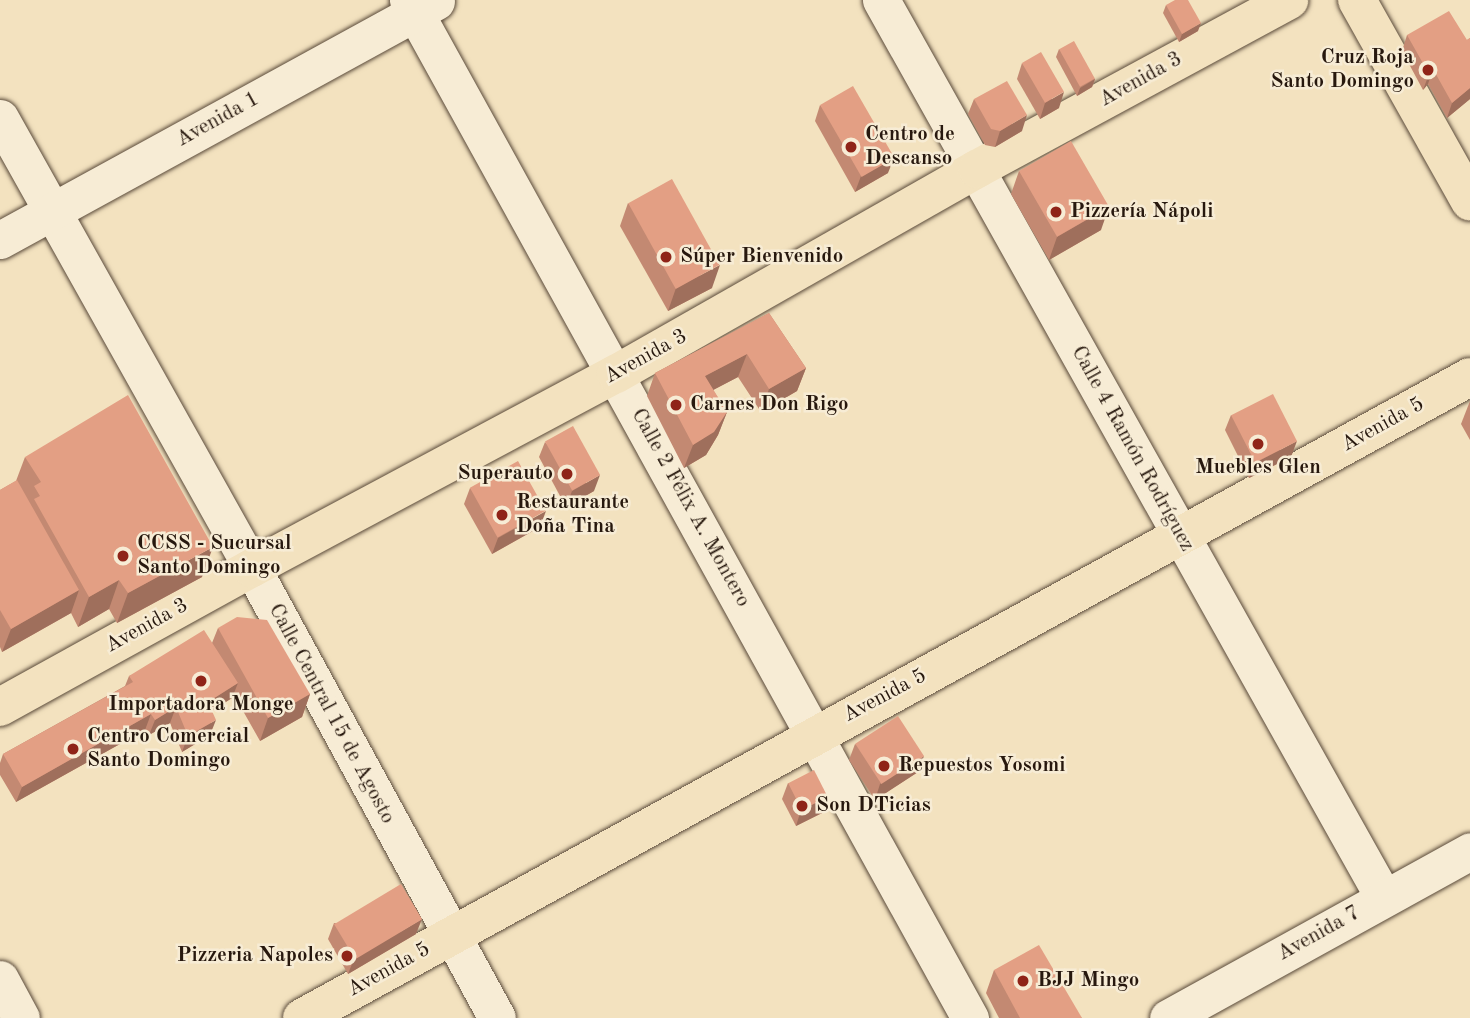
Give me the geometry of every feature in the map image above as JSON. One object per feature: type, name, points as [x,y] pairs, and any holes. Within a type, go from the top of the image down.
[{"type":"main road","name":"Avenida 3","points":[[0,707],[252,568],[616,374],[977,169],[1289,0]]},
{"type":"main road","points":[[1357,0],[1470,201]]},
{"type":"main road","name":"Avenida 5","points":[[302,1018],[1470,377]]},
{"type":"street","name":"Calle 4 Ramón Rodríguez","points":[[881,0],[1384,898]]},
{"type":"street","name":"Avenida 1","points":[[0,240],[420,4]]},
{"type":"street","name":"Calle 2 Félix A. Montero","points":[[420,4],[616,374],[970,1018]]},
{"type":"street","name":"Calle Central 15 de Agosto","points":[[0,118],[252,568],[497,1018]]},
{"type":"street","name":"Avenida 7","points":[[1168,1018],[1470,851]]},
{"type":"street","points":[[0,979],[21,1018]]},
{"type":"building","points":[[1175,0],[1188,0],[1201,23],[1182,34],[1166,5]]},
{"type":"building","points":[[1449,11],[1467,40],[1470,38],[1470,88],[1452,103],[1433,69],[1429,74],[1407,35]]},
{"type":"building","points":[[1074,41],[1095,79],[1080,87],[1059,49]]},
{"type":"building","points":[[1041,52],[1064,92],[1045,103],[1022,63]]},
{"type":"building","points":[[1007,81],[1027,115],[1000,131],[991,129],[974,99]]},
{"type":"building","points":[[853,86],[894,158],[862,177],[820,105]]},
{"type":"building","points":[[1071,141],[1109,207],[1057,237],[1019,171]]},
{"type":"building","points":[[672,179],[720,265],[676,289],[628,203]]},
{"type":"building","points":[[769,313],[806,368],[769,389],[747,354],[705,376],[727,412],[714,432],[693,445],[655,373]]},
{"type":"building","points":[[1273,394],[1297,441],[1255,463],[1231,415]]},
{"type":"building","points":[[128,395],[213,547],[128,593],[119,580],[89,597],[34,499],[40,496],[34,486],[41,482],[25,457]]},
{"type":"building","points":[[573,426],[600,475],[572,490],[545,442]]},
{"type":"building","name":"Restaurante Doña Tina","points":[[518,461],[546,511],[498,538],[470,488]]},
{"type":"building","points":[[17,480],[79,590],[11,629],[0,610],[0,490]]},
{"type":"building","points":[[237,617],[267,620],[310,694],[268,718],[218,628]]},
{"type":"building","points":[[204,630],[238,683],[208,702],[216,720],[188,736],[176,707],[155,720],[151,714],[22,787],[3,754],[133,682],[129,676]]},
{"type":"building","points":[[898,716],[924,756],[881,784],[855,744]]},
{"type":"building","points":[[814,770],[828,797],[802,810],[788,783]]},
{"type":"building","points":[[401,884],[422,919],[355,959],[334,924]]},
{"type":"building","points":[[1039,945],[1082,1018],[1020,1018],[994,970]]},
{"type":"place","name":"Cruz Roja Santo Domingo","points":[[1428,70]]},
{"type":"place","name":"Centro de Descanso","points":[[851,147]]},
{"type":"place","name":"Pizzería Nápoli","points":[[1056,212]]},
{"type":"place","name":"Súper Bienvenido","points":[[666,257]]},
{"type":"place","name":"Carnes Don Rigo","points":[[676,405]]},
{"type":"place","name":"Muebles Glen","points":[[1258,444]]},
{"type":"place","name":"Superauto","points":[[567,474]]},
{"type":"place","name":"Restaurante Doña Tina","points":[[502,515]]},
{"type":"place","name":"CCSS - Sucursal Santo Domingo","points":[[123,556]]},
{"type":"place","name":"Importadora Monge","points":[[201,681]]},
{"type":"place","name":"Centro Comercial Santo Domingo","points":[[73,749]]},
{"type":"place","name":"Repuestos Yosomi","points":[[884,766]]},
{"type":"place","name":"Son DTicias","points":[[802,806]]},
{"type":"place","name":"Pizzeria Napoles","points":[[347,956]]},
{"type":"place","name":"BJJ Mingo","points":[[1023,981]]}]
